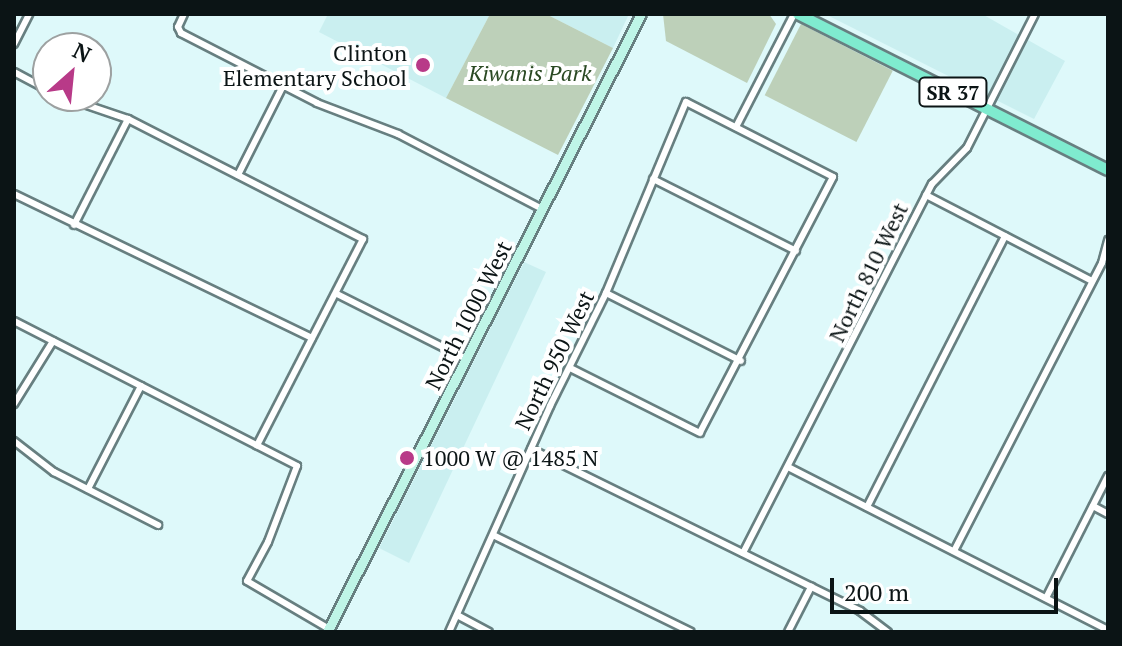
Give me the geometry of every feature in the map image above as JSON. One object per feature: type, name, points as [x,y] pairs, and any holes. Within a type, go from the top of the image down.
[{"type":"main road","name":"SR 37","points":[[796,14],[1108,170]]},
{"type":"street","points":[[14,44],[29,14]]},
{"type":"street","points":[[184,14],[178,27],[181,33],[283,86],[398,134],[542,209]]},
{"type":"street","name":"North 1000 West","points":[[328,630],[641,14]]},
{"type":"street","points":[[570,368],[700,433],[741,361],[833,177],[736,127],[796,14]]},
{"type":"street","name":"North 810 West","points":[[743,553],[926,195],[967,148],[1035,14]]},
{"type":"street","points":[[14,72],[32,82]]},
{"type":"street","points":[[238,175],[283,86]]},
{"type":"street","name":"North 950 West","points":[[449,632],[531,449],[606,293],[686,102],[736,127]]},
{"type":"street","points":[[100,112],[128,119],[363,239],[257,445]]},
{"type":"street","points":[[74,225],[128,119]]},
{"type":"street","points":[[653,179],[796,251]]},
{"type":"street","points":[[14,194],[312,338]]},
{"type":"street","points":[[926,195],[1092,281]]},
{"type":"street","points":[[867,507],[1005,236]]},
{"type":"street","points":[[954,551],[1092,281],[1108,240]]},
{"type":"street","points":[[606,293],[741,361]]},
{"type":"street","points":[[337,294],[466,359]]},
{"type":"street","points":[[14,321],[297,466],[268,542],[247,581],[328,630]]},
{"type":"street","points":[[14,404],[53,341]]},
{"type":"street","points":[[88,489],[141,386]]},
{"type":"street","points":[[14,441],[54,472],[158,525]]},
{"type":"street","points":[[531,449],[811,587],[888,632]]},
{"type":"street","points":[[788,467],[1108,630]]},
{"type":"street","points":[[1046,598],[1108,476]]},
{"type":"street","points":[[1093,506],[1108,514]]},
{"type":"street","points":[[493,535],[691,632]]},
{"type":"street","points":[[788,632],[811,587]]},
{"type":"street","points":[[457,615],[489,632]]},
{"type":"shaded area","name":"Clinton Elementary School","points":[[328,14],[490,14],[446,98],[319,32]]},
{"type":"shaded area","points":[[546,14],[629,14],[613,48]]},
{"type":"shaded area","points":[[825,14],[982,14],[1065,61],[1034,119]]},
{"type":"shaded area","points":[[524,262],[546,272],[409,563],[379,548]]},
{"type":"green space","name":"Kiwanis Park","points":[[490,14],[546,14],[613,48],[558,155],[446,98]]},
{"type":"green space","points":[[663,14],[769,14],[776,24],[747,83],[666,41]]},
{"type":"green space","points":[[801,24],[893,71],[856,142],[765,95]]},
{"type":"place","name":"Clinton Elementary School","points":[[423,65]]},
{"type":"place","name":"1000 W @ 1485 N","points":[[407,458]]}]
